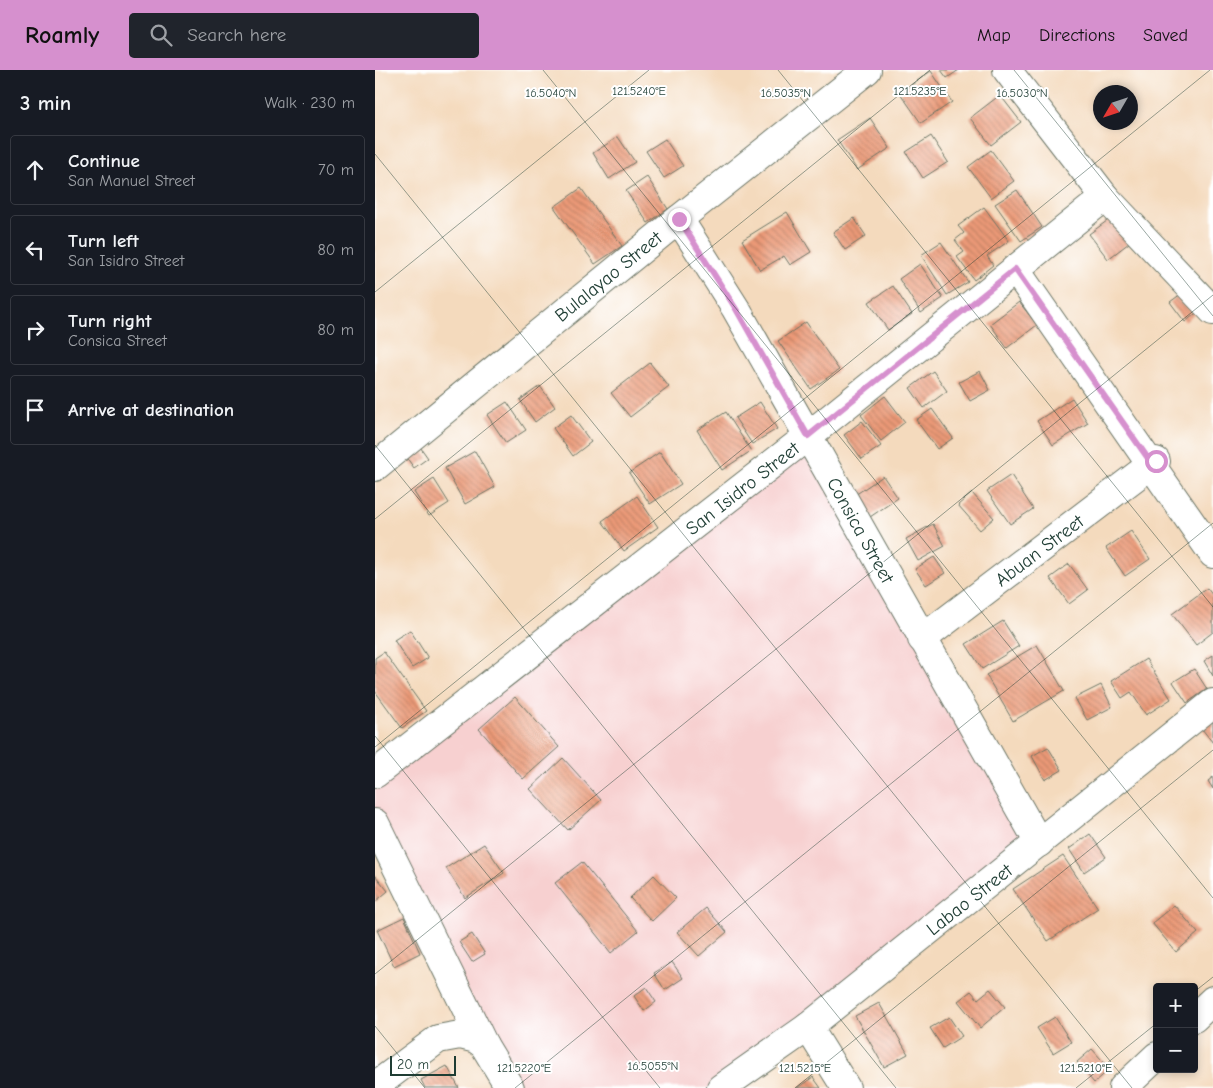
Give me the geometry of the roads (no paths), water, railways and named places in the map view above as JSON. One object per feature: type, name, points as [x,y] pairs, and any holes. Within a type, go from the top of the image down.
[{"type":"street","name":"Bulalayao Street","points":[[375,467],[679,219],[867,70]]},
{"type":"street","points":[[1007,70],[1105,197],[1213,311]]},
{"type":"street","name":"San Isidro Street","points":[[375,774],[808,436],[1105,197]]},
{"type":"street","name":"Consica Street","points":[[679,219],[736,309],[1039,843]]},
{"type":"street","points":[[1015,269],[1154,463],[1213,554]]},
{"type":"street","name":"Abuan Street","points":[[922,639],[1154,463]]},
{"type":"street","name":"Labao Street","points":[[721,1088],[808,1027],[1213,703]]},
{"type":"street","points":[[375,823],[485,1045],[510,1088]]},
{"type":"street","points":[[1198,1014],[1213,1000]]},
{"type":"street","points":[[808,1027],[846,1088]]},
{"type":"street","points":[[375,1086],[438,1039],[460,1035],[477,1039],[485,1045]]},
{"type":"street","points":[[1123,1088],[1153,1060]]}]
